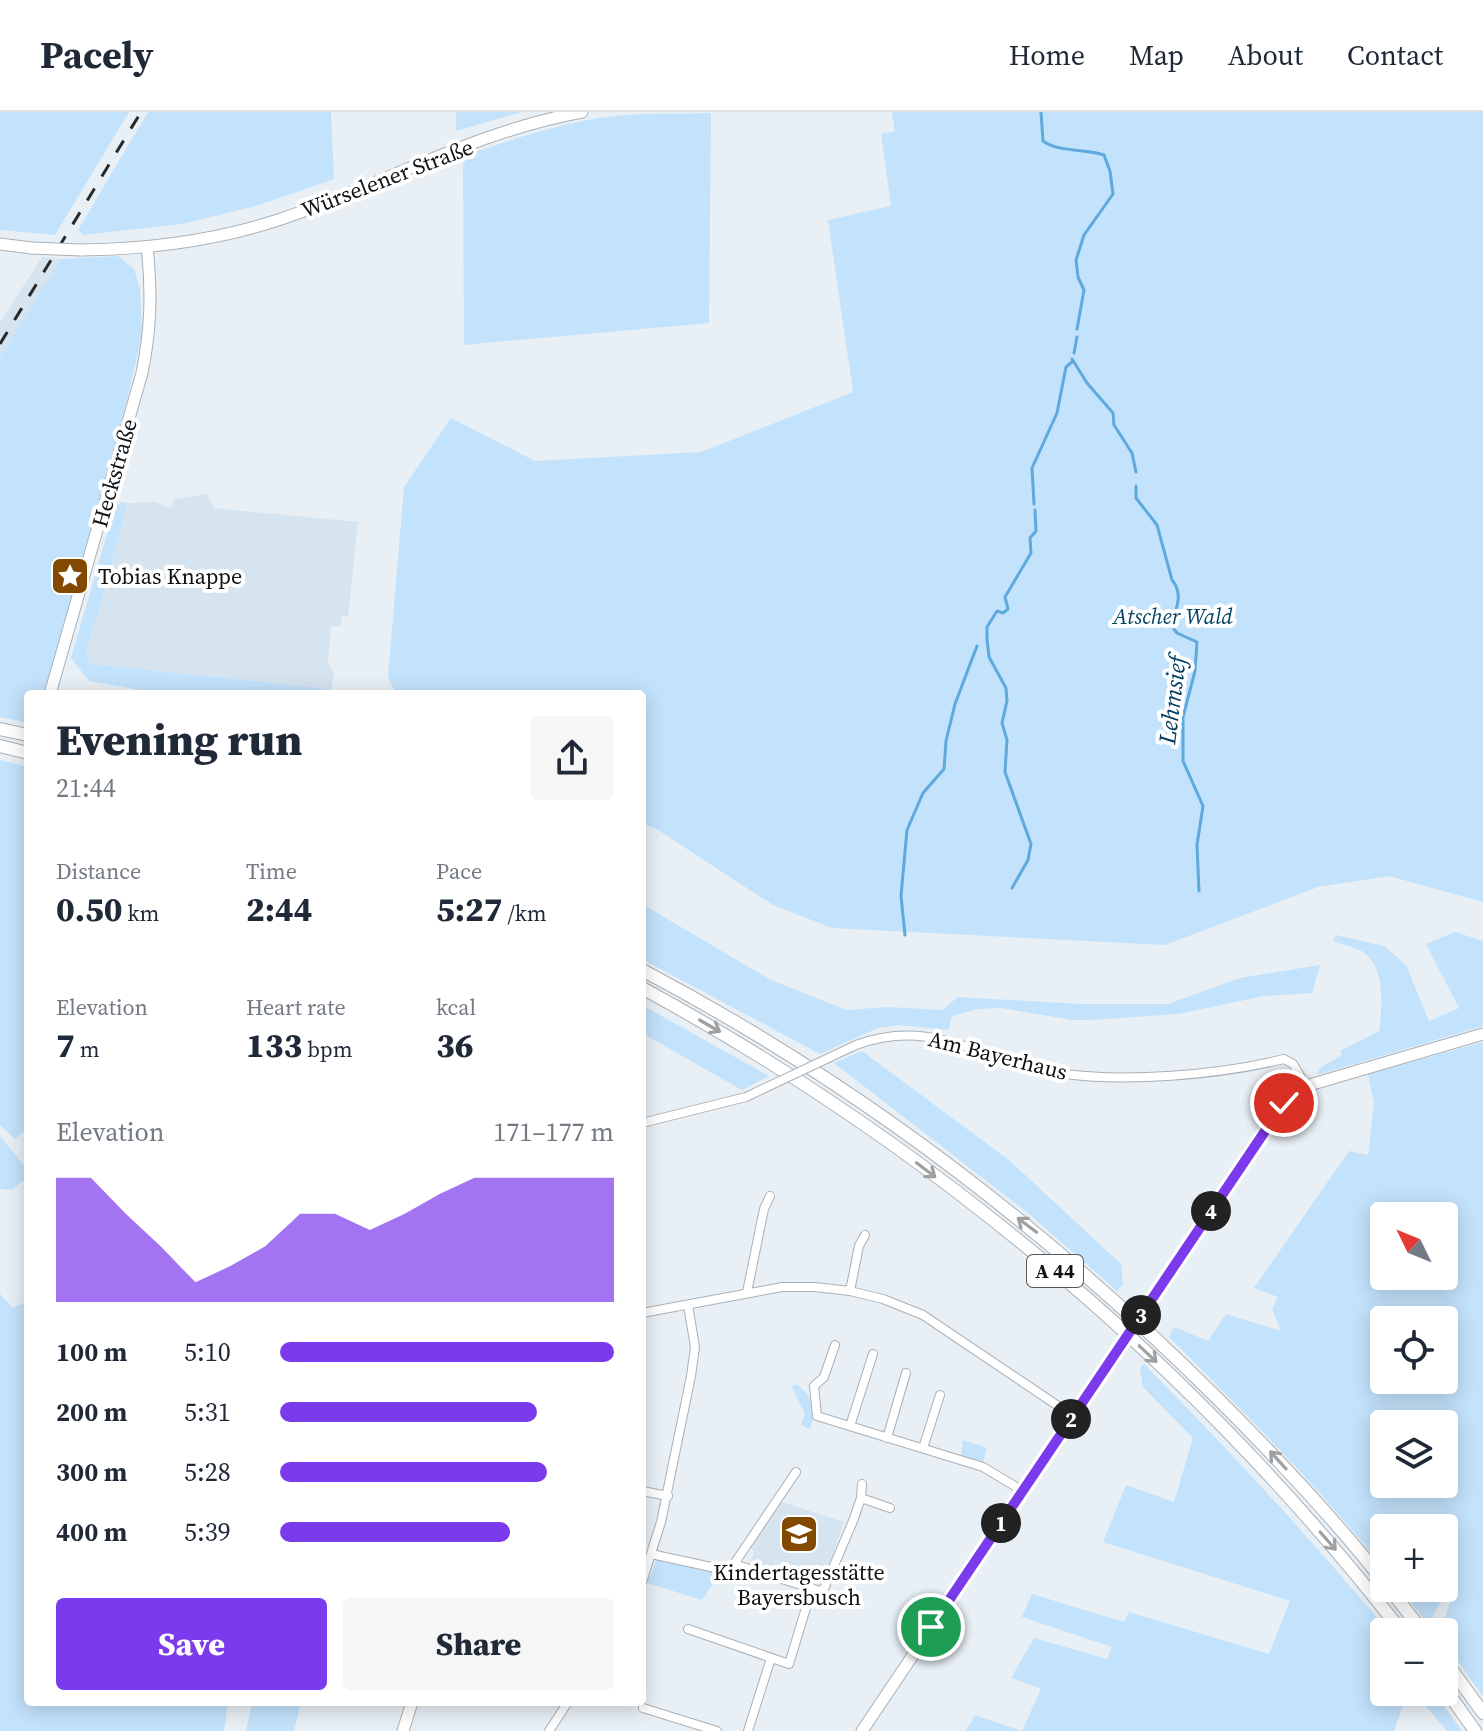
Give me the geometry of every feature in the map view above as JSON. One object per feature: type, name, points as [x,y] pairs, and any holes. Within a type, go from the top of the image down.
[{"type":"highway","points":[[0,729],[24,735]]},
{"type":"highway","points":[[0,746],[24,751]]},
{"type":"highway","name":"A 44","points":[[646,972],[784,1050],[893,1123],[1043,1237],[1161,1342],[1270,1451],[1370,1566]]},
{"type":"highway","name":"A 44","points":[[646,990],[764,1058],[881,1136],[1033,1252],[1148,1353],[1257,1461],[1391,1618]]},
{"type":"highway","points":[[1400,1602],[1412,1618]]},
{"type":"highway","points":[[1458,1678],[1483,1713]]},
{"type":"highway","points":[[1457,1706],[1475,1731]]},
{"type":"main road","name":"Würselener Straße","points":[[0,244],[81,250],[190,242],[276,220],[463,147],[542,121],[582,112]]},
{"type":"main road","name":"Heckstraße","points":[[51,690],[142,373],[150,334],[152,300],[147,247]]},
{"type":"main road","points":[[862,1731],[1275,1114],[1293,1094],[1306,1086],[1483,1034]]},
{"type":"main road","points":[[403,1731],[411,1706]]},
{"type":"street","name":"Am Bayerhaus","points":[[646,1122],[746,1097],[881,1036],[939,1038],[1010,1062],[1054,1073],[1098,1078],[1242,1069],[1284,1059],[1293,1064],[1306,1086]]},
{"type":"street","points":[[747,1292],[764,1209],[770,1196]]},
{"type":"street","points":[[850,1291],[859,1246],[865,1235]]},
{"type":"street","points":[[646,1312],[782,1287],[850,1291],[883,1299],[923,1315],[1073,1416]]},
{"type":"street","points":[[646,1570],[668,1496],[695,1347],[688,1305]]},
{"type":"street","points":[[835,1345],[824,1377],[814,1386],[817,1416],[983,1467],[1023,1491]]},
{"type":"street","points":[[850,1426],[873,1354]]},
{"type":"street","points":[[887,1438],[906,1373]]},
{"type":"street","points":[[923,1448],[940,1395]]},
{"type":"street","points":[[651,1554],[725,1570],[734,1564],[796,1472]]},
{"type":"street","points":[[734,1564],[820,1591],[828,1586],[861,1498],[862,1484]]},
{"type":"street","points":[[646,1492],[668,1496]]},
{"type":"street","points":[[861,1498],[890,1508]]},
{"type":"street","points":[[688,1629],[789,1664],[812,1588]]},
{"type":"street","points":[[748,1731],[771,1658]]},
{"type":"street","points":[[549,1731],[565,1706]]},
{"type":"street","points":[[643,1708],[717,1731]]},
{"type":"shaded area","points":[[42,257],[61,259],[0,357],[0,322]]},
{"type":"shaded area","points":[[207,494],[214,508],[358,522],[348,616],[342,616],[341,626],[331,626],[328,663],[334,673],[331,689],[91,664],[85,653],[127,503],[155,502],[171,508],[175,499]]},
{"type":"shaded area","name":"Kindertagesstätte Bayersbusch","points":[[779,1501],[844,1522],[822,1586],[750,1565],[754,1551],[749,1547]]},
{"type":"green space","points":[[0,112],[129,112],[55,235],[0,230]]},
{"type":"green space","points":[[148,112],[331,112],[334,179],[256,206],[182,224],[83,235],[78,230]]},
{"type":"green space","points":[[456,112],[522,112],[456,131]]},
{"type":"green space","name":"Atscher Wald","points":[[892,112],[1483,112],[1483,902],[1389,876],[1318,887],[1165,945],[832,928],[773,905],[646,825],[646,690],[394,690],[388,677],[404,487],[451,418],[535,461],[701,452],[853,392],[828,220],[891,206],[881,134],[895,131]]},
{"type":"green space","points":[[711,113],[709,323],[464,345],[463,156],[523,136],[584,121],[625,115]]},
{"type":"green space","points":[[118,256],[134,269],[140,289],[142,335],[127,400],[44,690],[24,690],[24,722],[0,717],[0,357],[61,259]]},
{"type":"green space","points":[[121,502],[127,503],[85,653],[91,664],[331,689],[141,690],[89,681],[71,658],[115,507]]},
{"type":"green space","points":[[0,760],[24,766],[24,1131],[15,1139],[0,1125]]},
{"type":"green space","points":[[646,906],[771,980],[846,1010],[887,1007],[942,1010],[958,997],[1081,1004],[1168,1004],[1240,978],[1320,965],[1312,993],[1264,996],[1178,1014],[1092,1020],[1072,1020],[1001,1008],[978,1009],[952,1016],[949,1030],[899,1025],[878,1028],[820,1054],[646,961]]},
{"type":"green space","points":[[1455,932],[1483,941],[1483,1026],[1317,1075],[1320,1068],[1342,1055],[1340,1051],[1379,1031],[1381,992],[1373,963],[1361,951],[1333,941],[1336,935],[1384,946],[1406,965],[1429,1021],[1459,1008],[1426,944]]},
{"type":"green space","points":[[646,1007],[769,1076],[742,1090],[646,1035]]},
{"type":"green space","points":[[1483,1042],[1483,1697],[1458,1661],[1458,1618],[1445,1618],[1450,1602],[1458,1602],[1458,1514],[1370,1514],[1370,1552],[1253,1421],[1169,1337],[1174,1327],[1208,1341],[1226,1314],[1281,1331],[1272,1309],[1278,1297],[1254,1288],[1349,1151],[1368,1155],[1374,1105],[1368,1074]]},
{"type":"green space","points":[[862,1051],[1010,1161],[1121,1264],[1123,1284],[1117,1291],[1028,1213],[834,1063]]},
{"type":"green space","points":[[0,1136],[24,1165],[24,1180],[11,1190],[0,1189]]},
{"type":"green space","points":[[0,1294],[13,1308],[24,1303],[24,1706],[227,1706],[224,1731],[0,1731]]},
{"type":"green space","points":[[1144,1364],[1207,1429],[1377,1618],[1370,1618],[1370,1706],[1403,1706],[1394,1731],[1022,1731],[1041,1689],[1011,1678],[1034,1638],[1107,1659],[1112,1647],[1022,1617],[1032,1594],[1124,1622],[1129,1612],[1269,1654],[1290,1601],[1103,1542],[1126,1485],[1174,1502],[1193,1438],[1143,1387],[1140,1368]]},
{"type":"green space","points":[[796,1384],[812,1404],[810,1429],[801,1425],[805,1414],[792,1387]]},
{"type":"green space","points":[[963,1440],[987,1448],[983,1463],[961,1457]]},
{"type":"green space","points":[[657,1560],[714,1571],[713,1577],[717,1578],[702,1600],[647,1583]]},
{"type":"green space","points":[[1410,1602],[1440,1602],[1432,1618],[1423,1618]]},
{"type":"green space","points":[[251,1706],[300,1706],[294,1731],[246,1731]]},
{"type":"green space","points":[[1426,1706],[1444,1706],[1462,1731],[1447,1731]]},
{"type":"green space","points":[[975,1715],[1022,1731],[966,1731]]},
{"type":"waterway","name":"Lehmsief","points":[[1041,112],[1043,141],[1057,147],[1104,155],[1110,171],[1113,194],[1084,235],[1076,260],[1078,277],[1084,290],[1077,329]]},
{"type":"waterway","name":"Lehmsief","points":[[1074,353],[1077,337]]},
{"type":"waterway","name":"Lehmsief","points":[[1072,359],[1087,383],[1113,413],[1114,425],[1132,453],[1136,472]]},
{"type":"waterway","name":"Lehmsief","points":[[1034,504],[1032,468],[1057,413],[1066,367],[1073,361]]},
{"type":"waterway","name":"Lehmsief","points":[[1136,486],[1136,498],[1157,525],[1178,591],[1171,625],[1177,633],[1197,642],[1195,671],[1183,717],[1183,761],[1203,806],[1197,845],[1199,891]]},
{"type":"waterway","name":"Lehmsief","points":[[1012,888],[1028,860],[1031,844],[1005,772],[1007,740],[1002,723],[1007,701],[1006,688],[989,657],[987,627],[997,611],[1003,613],[1008,609],[1005,597],[1031,553],[1030,538],[1036,531],[1035,510]]},
{"type":"waterway","points":[[905,935],[901,896],[907,830],[923,793],[944,769],[946,741],[955,704],[977,646]]},
{"type":"railway","points":[[0,344],[141,112]]},
{"type":"place","name":"Tobias Knappe","points":[[70,576]]},
{"type":"place","name":"Kindertagesstätte Bayersbusch","points":[[799,1534]]},
{"type":"route","points":[[931,1627],[1284,1103]]}]
